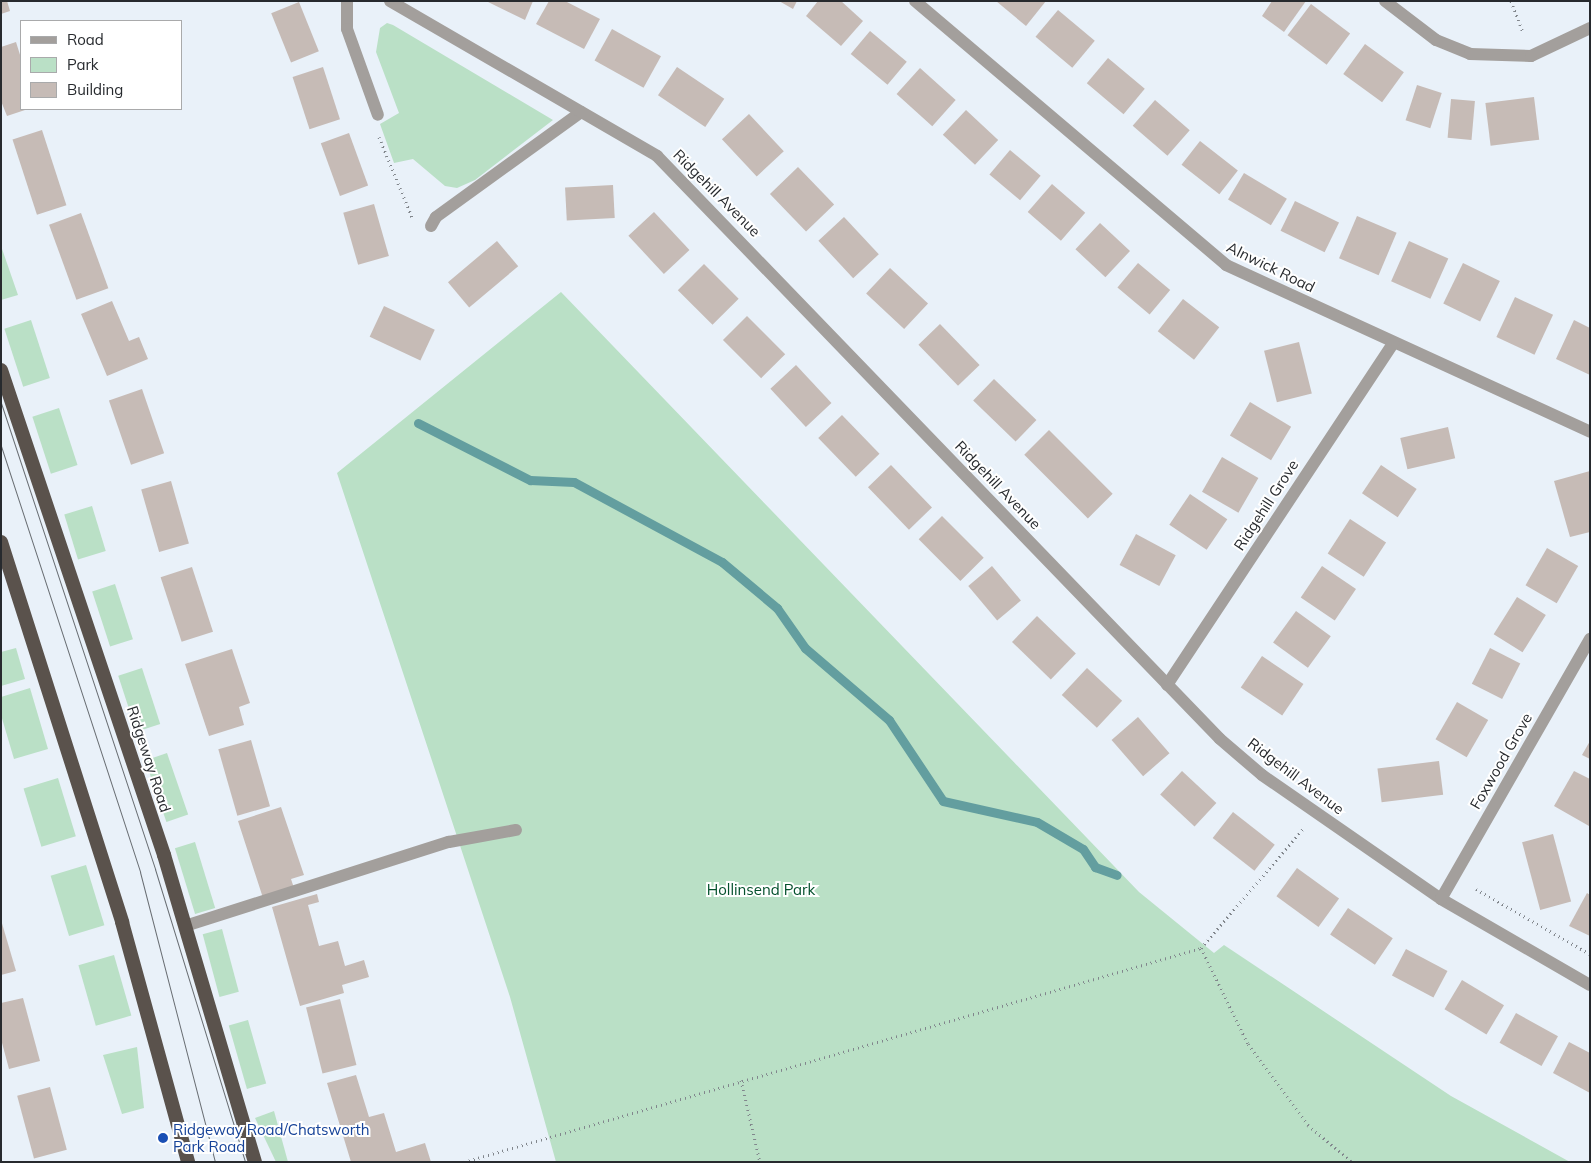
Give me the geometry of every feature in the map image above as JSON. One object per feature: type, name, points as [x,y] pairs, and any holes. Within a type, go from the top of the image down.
[{"type":"highway","name":"Ridgeway Road","points":[[1,370],[185,926],[254,1162]]},
{"type":"highway","points":[[1,542],[122,922],[188,1162]]},
{"type":"street","points":[[346,1],[347,29],[378,115]]},
{"type":"street","name":"Ridgehill Avenue","points":[[390,1],[657,156],[675,172],[1167,685],[1255,769],[1441,899],[1590,985]]},
{"type":"street","name":"Alnwick Road","points":[[915,1],[1208,252],[1226,265],[1590,432]]},
{"type":"street","points":[[1385,1],[1436,40],[1470,54],[1531,56],[1590,28]]},
{"type":"street","points":[[431,226],[436,217],[581,112]]},
{"type":"street","name":"Ridgehill Grove","points":[[1167,685],[1393,343]]},
{"type":"street","name":"Foxwood Grove","points":[[1441,899],[1590,640]]},
{"type":"street","points":[[185,926],[449,842],[516,830]]},
{"type":"path","points":[[1511,1],[1531,56]]},
{"type":"path","points":[[378,115],[375,126],[414,223]]},
{"type":"path","points":[[464,1162],[741,1080],[1201,948],[1286,852],[1314,812]]},
{"type":"path","points":[[1476,889],[1590,954]]},
{"type":"path","points":[[1201,948],[1248,1044],[1308,1125],[1352,1162]]},
{"type":"path","points":[[741,1080],[760,1162]]},
{"type":"green space","points":[[387,23],[553,120],[475,180],[457,188],[445,186],[413,159],[394,163],[380,124],[399,113],[376,52],[380,28]]},
{"type":"green space","points":[[1,246],[18,295],[1,300]]},
{"type":"green space","name":"Hollinsend Park","points":[[561,292],[1139,892],[1214,953],[1224,945],[1451,1096],[1570,1162],[556,1162],[510,997],[337,473]]},
{"type":"green space","points":[[31,320],[50,378],[23,387],[4,329]]},
{"type":"green space","points":[[59,408],[78,465],[51,474],[32,417]]},
{"type":"green space","points":[[92,506],[106,551],[78,559],[64,514]]},
{"type":"green space","points":[[115,584],[133,639],[110,647],[92,591]]},
{"type":"green space","points":[[16,648],[25,679],[1,686],[1,652]]},
{"type":"green space","points":[[142,668],[160,724],[136,732],[118,676]]},
{"type":"green space","points":[[30,688],[48,749],[14,759],[1,715],[1,697]]},
{"type":"green space","points":[[167,753],[188,814],[166,822],[145,760]]},
{"type":"green space","points":[[58,778],[76,836],[41,847],[24,789]]},
{"type":"green space","points":[[195,842],[215,908],[195,914],[175,848]]},
{"type":"green space","points":[[86,865],[104,925],[69,936],[51,876]]},
{"type":"green space","points":[[222,929],[239,992],[220,997],[203,934]]},
{"type":"green space","points":[[114,955],[131,1016],[96,1026],[78,965]]},
{"type":"green space","points":[[248,1020],[266,1083],[247,1089],[229,1026]]},
{"type":"green space","points":[[137,1047],[144,1108],[122,1114],[103,1055]]},
{"type":"green space","points":[[274,1111],[288,1162],[276,1162],[255,1118]]},
{"type":"building","points":[[1,1],[7,1],[10,11],[1,14]]},
{"type":"building","points":[[486,1],[533,1],[525,20]]},
{"type":"building","points":[[549,1],[565,1],[600,19],[584,49],[536,24]]},
{"type":"building","points":[[779,1],[797,1],[793,9]]},
{"type":"building","points":[[818,1],[841,1],[863,21],[841,46],[806,16]]},
{"type":"building","points":[[996,1],[1046,1],[1026,26]]},
{"type":"building","points":[[1272,1],[1306,1],[1284,32],[1262,16]]},
{"type":"building","points":[[299,2],[319,51],[291,62],[271,13]]},
{"type":"building","points":[[1311,4],[1350,33],[1327,65],[1288,35]]},
{"type":"building","points":[[1058,10],[1095,41],[1072,68],[1036,37]]},
{"type":"building","points":[[612,29],[661,56],[644,88],[595,60]]},
{"type":"building","points":[[870,31],[907,62],[887,85],[851,54]]},
{"type":"building","points":[[16,42],[20,55],[20,110],[25,110],[7,116],[1,101],[1,47]]},
{"type":"building","points":[[1365,44],[1404,72],[1382,102],[1343,74]]},
{"type":"building","points":[[1108,58],[1145,89],[1124,114],[1087,83]]},
{"type":"building","points":[[323,67],[340,119],[310,129],[293,77]]},
{"type":"building","points":[[677,67],[724,99],[705,127],[658,95]]},
{"type":"building","points":[[920,68],[956,100],[932,126],[897,94]]},
{"type":"building","points":[[1417,85],[1442,93],[1430,128],[1406,120]]},
{"type":"building","points":[[1534,97],[1539,140],[1491,146],[1485,103]]},
{"type":"building","points":[[1451,99],[1475,101],[1472,140],[1448,138]]},
{"type":"building","points":[[1155,100],[1190,130],[1167,156],[1133,126]]},
{"type":"building","points":[[966,110],[998,140],[975,165],[943,135]]},
{"type":"building","points":[[749,114],[784,151],[757,177],[722,139]]},
{"type":"building","points":[[42,130],[66,205],[37,215],[13,140]]},
{"type":"building","points":[[349,133],[368,186],[340,196],[321,143]]},
{"type":"building","points":[[1200,141],[1238,171],[1219,194],[1182,165]]},
{"type":"building","points":[[1010,150],[1041,176],[1020,200],[989,175]]},
{"type":"building","points":[[798,167],[834,204],[806,231],[770,194]]},
{"type":"building","points":[[1244,173],[1287,199],[1271,225],[1228,200]]},
{"type":"building","points":[[1052,184],[1085,213],[1061,241],[1028,212]]},
{"type":"building","points":[[613,185],[615,218],[567,220],[565,188]]},
{"type":"building","points":[[1295,201],[1339,222],[1325,252],[1281,231]]},
{"type":"building","points":[[374,204],[389,256],[358,265],[343,213]]},
{"type":"building","points":[[654,212],[689,250],[664,274],[628,236]]},
{"type":"building","points":[[81,213],[108,288],[76,300],[49,225]]},
{"type":"building","points":[[1357,216],[1397,233],[1379,275],[1339,258]]},
{"type":"building","points":[[844,217],[879,254],[853,278],[818,241]]},
{"type":"building","points":[[1100,223],[1130,251],[1105,277],[1075,249]]},
{"type":"building","points":[[497,241],[518,266],[469,307],[448,282]]},
{"type":"building","points":[[1409,241],[1448,258],[1430,299],[1391,281]]},
{"type":"building","points":[[1138,263],[1170,290],[1150,315],[1117,288]]},
{"type":"building","points":[[1463,263],[1500,281],[1480,321],[1443,303]]},
{"type":"building","points":[[704,264],[739,299],[712,325],[678,290]]},
{"type":"building","points":[[890,268],[928,303],[904,329],[866,294]]},
{"type":"building","points":[[1515,297],[1553,315],[1534,355],[1496,337]]},
{"type":"building","points":[[1183,299],[1219,327],[1194,360],[1158,331]]},
{"type":"building","points":[[112,301],[129,341],[139,337],[148,359],[107,376],[81,314]]},
{"type":"building","points":[[384,306],[435,330],[420,360],[370,337]]},
{"type":"building","points":[[747,316],[785,354],[761,378],[723,340]]},
{"type":"building","points":[[1574,320],[1590,328],[1590,375],[1556,359]]},
{"type":"building","points":[[940,324],[980,365],[958,386],[918,345]]},
{"type":"building","points":[[1299,342],[1312,393],[1277,402],[1264,351]]},
{"type":"building","points":[[796,365],[831,403],[806,427],[770,389]]},
{"type":"building","points":[[994,379],[1036,420],[1016,442],[973,401]]},
{"type":"building","points":[[142,389],[164,453],[131,465],[109,400]]},
{"type":"building","points":[[1250,402],[1291,427],[1271,460],[1230,435]]},
{"type":"building","points":[[842,415],[880,454],[856,477],[818,438]]},
{"type":"building","points":[[1448,427],[1455,458],[1407,469],[1400,438]]},
{"type":"building","points":[[1049,430],[1113,494],[1088,518],[1024,455]]},
{"type":"building","points":[[1222,457],[1258,478],[1238,513],[1202,492]]},
{"type":"building","points":[[891,465],[932,507],[909,530],[868,487]]},
{"type":"building","points":[[1381,465],[1417,489],[1398,517],[1362,493]]},
{"type":"building","points":[[1590,471],[1590,532],[1570,537],[1554,481]]},
{"type":"building","points":[[171,481],[189,543],[159,552],[141,490]]},
{"type":"building","points":[[1190,494],[1227,519],[1207,550],[1169,525]]},
{"type":"building","points":[[942,516],[984,558],[960,581],[919,539]]},
{"type":"building","points":[[1350,519],[1386,542],[1364,577],[1328,553]]},
{"type":"building","points":[[1136,534],[1176,555],[1159,586],[1120,565]]},
{"type":"building","points":[[1547,548],[1578,566],[1557,603],[1526,585]]},
{"type":"building","points":[[992,566],[1021,600],[997,620],[968,586]]},
{"type":"building","points":[[1322,566],[1356,589],[1335,620],[1301,598]]},
{"type":"building","points":[[192,567],[213,632],[182,642],[161,577]]},
{"type":"building","points":[[1517,597],[1546,615],[1523,652],[1494,634]]},
{"type":"building","points":[[1296,611],[1331,636],[1308,668],[1273,643]]},
{"type":"building","points":[[1037,616],[1076,654],[1051,679],[1012,642]]},
{"type":"building","points":[[1490,648],[1520,663],[1502,699],[1472,684]]},
{"type":"building","points":[[232,649],[250,703],[239,707],[244,725],[209,736],[185,664]]},
{"type":"building","points":[[1262,656],[1303,684],[1282,715],[1241,688]]},
{"type":"building","points":[[1087,668],[1122,701],[1097,728],[1062,695]]},
{"type":"building","points":[[1457,702],[1488,720],[1467,757],[1436,739]]},
{"type":"building","points":[[1138,717],[1169,753],[1143,776],[1112,740]]},
{"type":"building","points":[[251,740],[270,806],[237,816],[218,749]]},
{"type":"building","points":[[1590,741],[1590,759],[1582,755]]},
{"type":"building","points":[[1439,761],[1443,795],[1382,802],[1377,769]]},
{"type":"building","points":[[1182,771],[1216,803],[1195,826],[1160,794]]},
{"type":"building","points":[[1574,771],[1590,779],[1589,826],[1554,806]]},
{"type":"building","points":[[281,807],[304,875],[291,879],[294,888],[263,898],[238,821]]},
{"type":"building","points":[[1233,812],[1275,845],[1254,871],[1213,838]]},
{"type":"building","points":[[1553,834],[1571,902],[1540,910],[1522,842]]},
{"type":"building","points":[[1297,868],[1339,899],[1318,927],[1276,896]]},
{"type":"building","points":[[1587,893],[1590,895],[1590,936],[1569,926]]},
{"type":"building","points":[[317,894],[319,902],[308,905],[319,946],[338,941],[345,966],[364,960],[369,977],[342,985],[344,993],[300,1006],[272,907]]},
{"type":"building","points":[[1348,908],[1393,938],[1375,965],[1330,935]]},
{"type":"building","points":[[1,920],[16,971],[1,975]]},
{"type":"building","points":[[1406,949],[1447,971],[1433,998],[1392,975]]},
{"type":"building","points":[[1462,980],[1504,1005],[1486,1034],[1444,1009]]},
{"type":"building","points":[[23,998],[40,1061],[9,1069],[1,1039],[1,1003]]},
{"type":"building","points":[[340,999],[356,1065],[322,1073],[306,1007]]},
{"type":"building","points":[[1516,1013],[1558,1036],[1541,1066],[1500,1043]]},
{"type":"building","points":[[1569,1042],[1590,1053],[1590,1093],[1553,1073]]},
{"type":"building","points":[[356,1075],[369,1117],[384,1113],[396,1152],[425,1143],[431,1162],[351,1162],[327,1083]]},
{"type":"building","points":[[50,1087],[67,1150],[34,1159],[17,1096]]},
{"type":"waterway","points":[[418,423],[530,480],[574,482],[722,562],[777,608],[805,648],[889,720],[943,801],[1037,822],[1083,849],[1095,867],[1117,875]]},
{"type":"tram line","points":[[1,403],[155,869],[245,1162]]},
{"type":"tram line","points":[[1,446],[140,872],[215,1162]]},
{"type":"place","name":"Ridgeway Road/Chatsworth Park Road","points":[[163,1138]]}]
